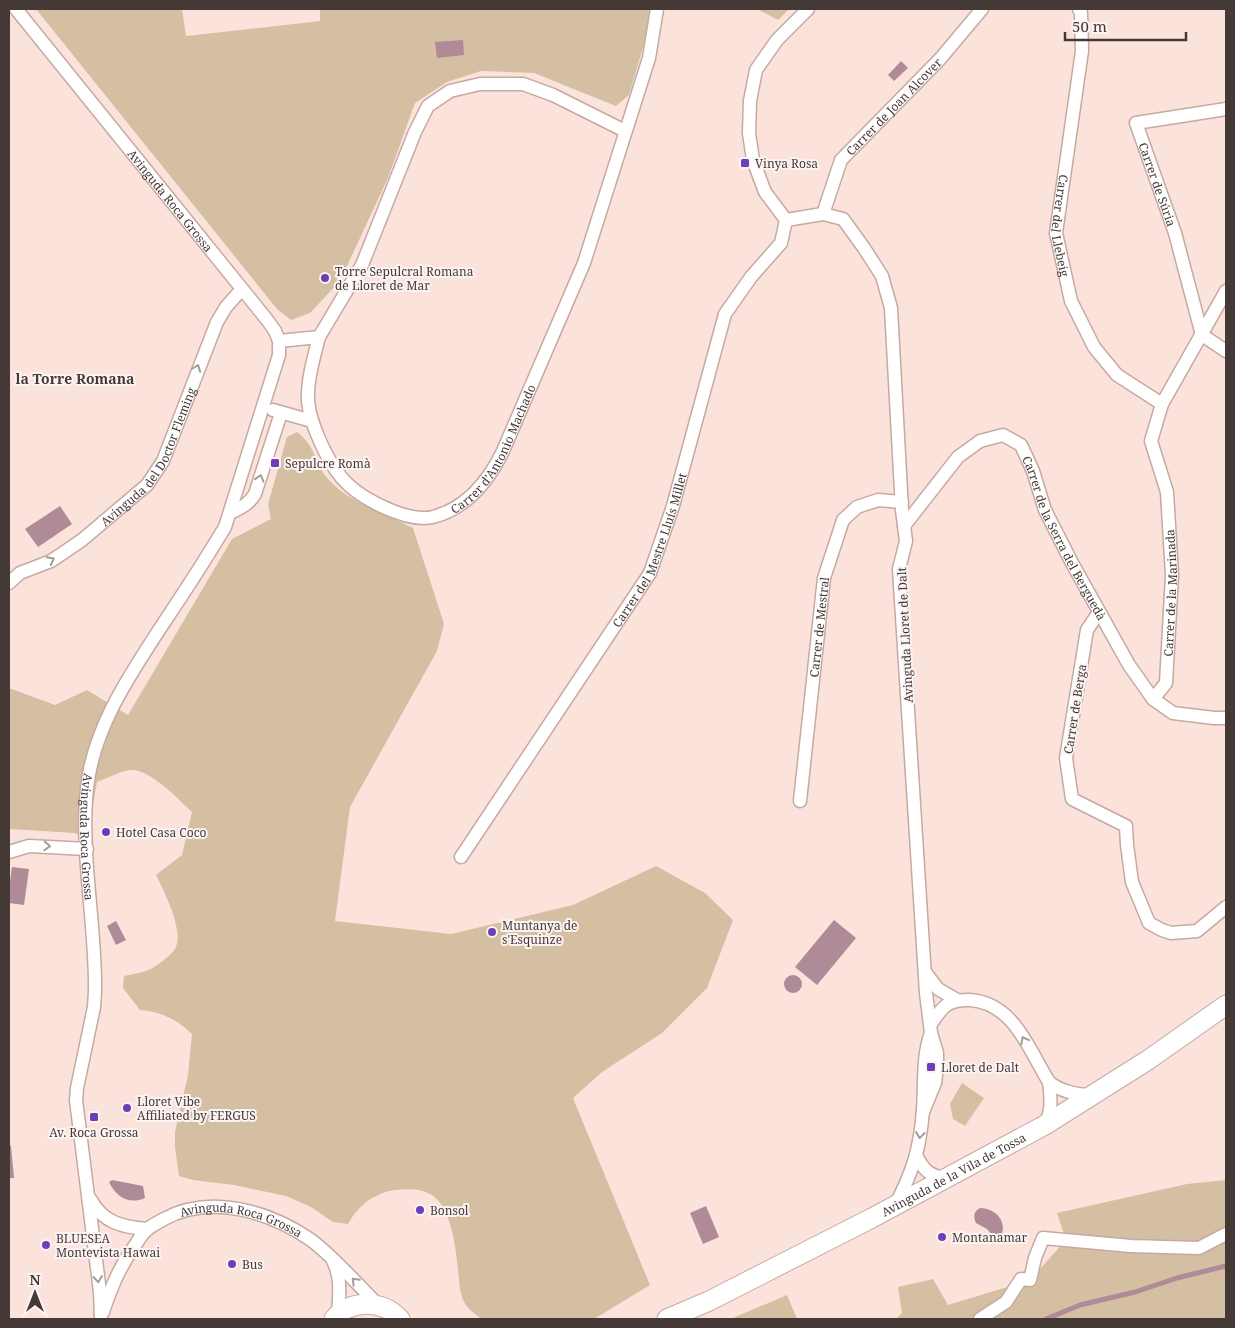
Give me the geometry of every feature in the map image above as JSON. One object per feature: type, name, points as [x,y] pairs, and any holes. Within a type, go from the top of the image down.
[{"type":"main road","name":"Avinguda de la Vila de Tossa","points":[[669,1319],[709,1301],[895,1206],[1044,1125],[1148,1060],[1226,1005]]},
{"type":"main road","points":[[336,1317],[354,1305],[365,1304],[380,1306],[390,1310],[400,1319]]},
{"type":"street","name":"Avinguda Roca Grossa","points":[[16,9],[276,331],[279,341],[279,355],[230,513],[214,545],[138,663],[111,712],[95,753],[89,777],[86,804],[87,849],[95,992],[94,1007],[76,1100],[101,1319]]},
{"type":"street","name":"Carrer d'Antonio Machado","points":[[625,131],[553,95],[522,84],[480,84],[450,91],[428,106],[415,132],[362,265],[320,337],[308,388],[308,402],[312,421],[334,466],[341,477],[353,489],[403,515],[432,517],[458,506],[472,495],[493,471],[584,264],[648,58],[657,9]]},
{"type":"street","points":[[786,220],[765,192],[753,160],[749,133],[750,101],[756,70],[777,40],[808,9]]},
{"type":"street","name":"Carrer de Joan Alcover","points":[[823,214],[841,160],[940,59],[982,9]]},
{"type":"street","name":"Carrer del Llebeig","points":[[1079,9],[1081,13],[1082,52],[1056,233],[1071,300],[1094,346],[1117,375],[1162,404]]},
{"type":"street","name":"Carrer de Súria","points":[[1202,335],[1175,233],[1136,123],[1226,109]]},
{"type":"street","name":"Avinguda Lloret de Dalt","points":[[786,220],[823,214],[843,219],[882,276],[891,308],[906,541],[899,569],[926,992],[931,1028]]},
{"type":"street","name":"Carrer del Mestre Lluís Millet","points":[[460,857],[650,573],[673,506],[725,314],[751,277],[781,243],[786,220]]},
{"type":"street","name":"Avinguda del Doctor Fleming","points":[[9,583],[20,573],[51,561],[82,540],[147,485],[163,461],[216,322],[226,307],[242,290]]},
{"type":"street","name":"Carrer de la Marinada","points":[[1153,699],[1166,683],[1172,575],[1166,492],[1151,441],[1162,404],[1226,291]]},
{"type":"street","points":[[1202,335],[1226,351]]},
{"type":"street","points":[[279,341],[320,337]]},
{"type":"street","points":[[264,407],[312,421]]},
{"type":"street","points":[[230,513],[251,501],[255,494],[281,413]]},
{"type":"street","name":"Carrer de la Serra del Berguedà","points":[[904,526],[958,457],[980,441],[1003,436],[1021,446],[1033,471],[1045,510],[1129,665],[1153,699],[1173,713],[1226,718]]},
{"type":"street","name":"Carrer de Mestral","points":[[800,801],[824,578],[843,520],[857,507],[878,500],[902,502]]},
{"type":"street","name":"Carrer de Berga","points":[[1099,612],[1087,630],[1066,758],[1072,800],[1126,826],[1132,882],[1149,923],[1162,930],[1171,932],[1197,931],[1226,907]]},
{"type":"street","points":[[9,852],[29,846],[87,849]]},
{"type":"street","points":[[926,973],[938,989],[957,1000],[978,1001],[995,1007],[1005,1014],[1020,1032],[1053,1086],[1069,1092],[1092,1096]]},
{"type":"street","name":"Avinguda Lloret de Dalt","points":[[895,1206],[911,1175],[917,1157],[923,1112],[927,1045],[931,1028],[940,1009],[957,1000]]},
{"type":"street","points":[[1044,1125],[1050,1111],[1051,1095],[1049,1082]]},
{"type":"street","points":[[917,1157],[922,1168],[930,1174],[945,1179]]},
{"type":"street","name":"Avinguda Roca Grossa","points":[[88,1195],[100,1214],[110,1220],[127,1226],[147,1229]]},
{"type":"street","name":"Avinguda Roca Grossa","points":[[101,1319],[115,1277],[123,1261],[147,1229],[182,1212],[196,1208],[221,1206],[250,1212],[282,1224],[310,1240],[331,1257],[380,1306]]},
{"type":"street","points":[[980,1319],[1006,1302],[1021,1279],[1030,1280],[1035,1258],[1043,1238],[1131,1246],[1198,1248],[1226,1234]]},
{"type":"street","points":[[331,1257],[337,1269],[339,1283],[336,1317]]},
{"type":"shaded area","points":[[36,9],[182,9],[186,36],[320,21],[320,9],[649,9],[647,34],[629,95],[616,106],[534,73],[481,71],[447,82],[415,103],[388,178],[340,281],[310,313],[291,320],[277,309]]},
{"type":"shaded area","points":[[757,9],[789,9],[778,20]]},
{"type":"shaded area","points":[[463,40],[464,55],[437,58],[435,42]]},
{"type":"shaded area","points":[[901,61],[908,68],[894,81],[888,75]]},
{"type":"shaded area","points":[[297,432],[311,447],[320,468],[332,483],[365,506],[413,528],[444,624],[437,651],[350,807],[335,921],[451,934],[573,905],[656,866],[705,893],[733,920],[707,988],[662,1033],[602,1072],[573,1098],[650,1285],[594,1319],[482,1319],[470,1310],[463,1301],[461,1294],[454,1239],[448,1217],[437,1199],[426,1192],[405,1189],[388,1191],[368,1201],[357,1211],[348,1224],[333,1222],[311,1207],[286,1196],[179,1176],[175,1132],[188,1075],[192,1034],[168,1017],[155,1012],[140,1010],[123,988],[124,976],[151,969],[167,958],[175,949],[177,933],[175,922],[156,875],[182,855],[192,812],[155,779],[139,771],[127,770],[97,782],[87,838],[75,833],[9,829],[9,688],[55,705],[87,690],[128,715],[232,539],[271,519],[268,504],[287,437]]},
{"type":"shaded area","points":[[60,506],[72,524],[38,547],[25,529]]},
{"type":"shaded area","points":[[12,867],[29,869],[24,905],[9,903]]},
{"type":"shaded area","points":[[834,920],[856,938],[817,985],[795,967]]},
{"type":"shaded area","points":[[116,921],[126,940],[116,945],[107,926]]},
{"type":"shaded area","points":[[793,975],[799,978],[802,984],[799,990],[793,993],[787,990],[784,984],[787,978]]},
{"type":"shaded area","points":[[962,1083],[984,1098],[965,1126],[953,1119],[950,1104]]},
{"type":"shaded area","points":[[9,1146],[11,1146],[14,1178],[9,1178]]},
{"type":"shaded area","points":[[112,1180],[143,1186],[145,1198],[134,1201],[119,1196],[109,1182]]},
{"type":"shaded area","points":[[1226,1180],[1226,1319],[896,1319],[902,1313],[898,1287],[933,1279],[948,1305],[1030,1280],[1066,1240],[1057,1213],[1187,1184]]},
{"type":"shaded area","points":[[706,1206],[719,1237],[703,1244],[690,1213]]},
{"type":"shaded area","points":[[980,1208],[991,1211],[999,1217],[1003,1227],[1000,1238],[995,1239],[987,1229],[976,1223],[975,1214]]},
{"type":"shaded area","points":[[787,1295],[797,1319],[733,1319],[733,1318]]},
{"type":"waterway","points":[[1046,1319],[1080,1305],[1135,1292],[1177,1278],[1226,1266]]},
{"type":"place","name":"Vinya Rosa","points":[[745,163]]},
{"type":"place","name":"Torre Sepulcral Romana de Lloret de Mar","points":[[325,278]]},
{"type":"place","name":"Sepulcre Romà","points":[[275,463]]},
{"type":"place","name":"Hotel Casa Coco","points":[[106,832]]},
{"type":"place","name":"Muntanya de s'Esquinze","points":[[492,932]]},
{"type":"place","name":"Lloret de Dalt","points":[[931,1067]]},
{"type":"place","name":"Lloret Vibe Affiliated by FERGUS","points":[[127,1108]]},
{"type":"place","name":"Av. Roca Grossa","points":[[94,1117]]},
{"type":"place","name":"Bonsol","points":[[420,1210]]},
{"type":"place","name":"Montanamar","points":[[942,1237]]},
{"type":"place","name":"BLUESEA Montevista Hawai","points":[[46,1245]]},
{"type":"place","name":"Bus","points":[[232,1264]]},
{"type":"district","name":"la Torre Romana","points":[[75,378]]}]
